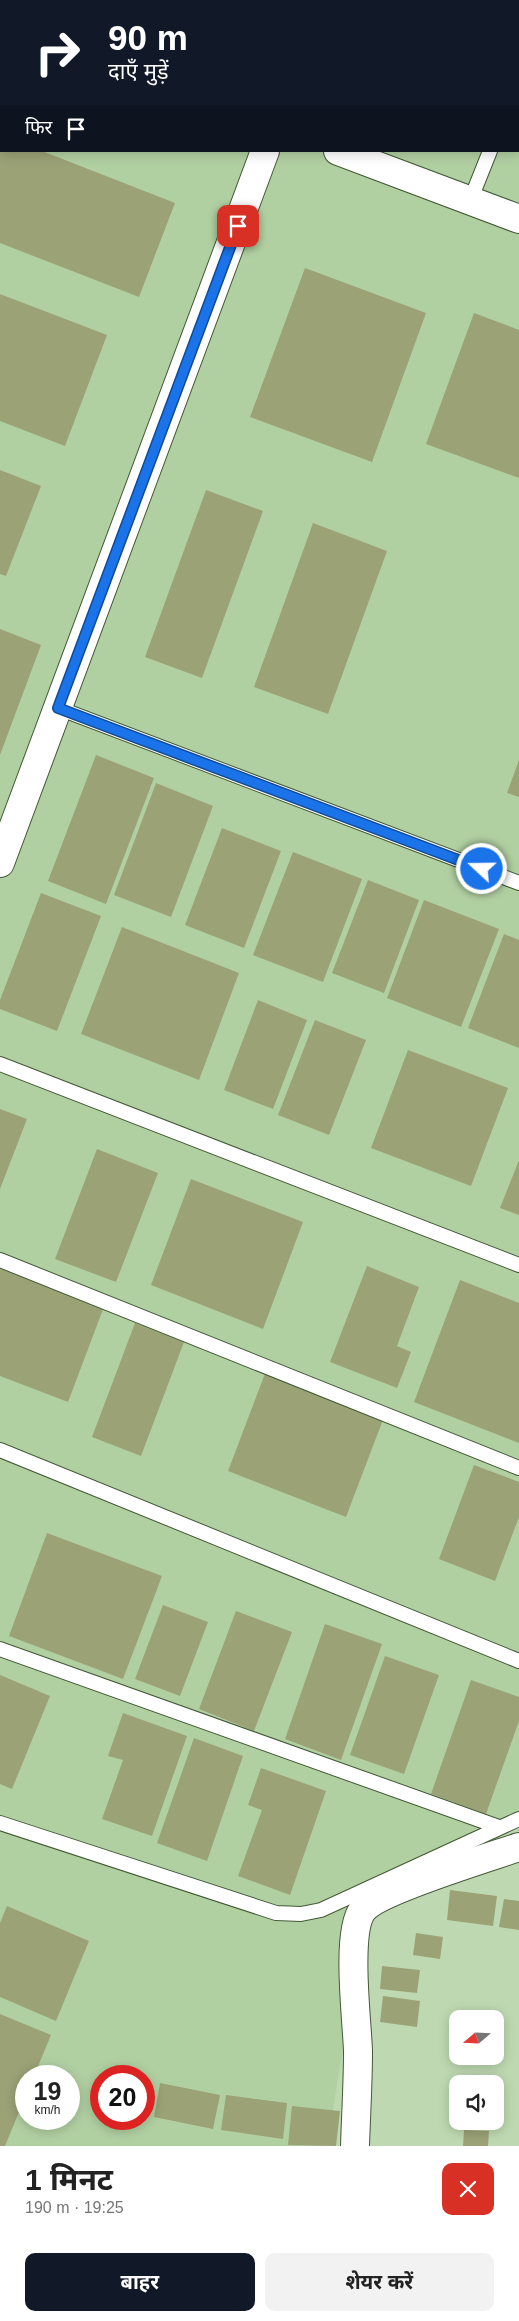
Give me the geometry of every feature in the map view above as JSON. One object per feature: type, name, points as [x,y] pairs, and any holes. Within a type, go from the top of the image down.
[{"type":"street","points":[[0,863],[266,152]]},
{"type":"street","points":[[341,152],[519,219]]},
{"type":"street","points":[[355,2146],[358,2052],[354,1965],[355,1932],[362,1911],[387,1893],[519,1846]]},
{"type":"lane","points":[[470,201],[490,152]]},
{"type":"lane","points":[[58,708],[519,883]]},
{"type":"lane","points":[[0,1064],[519,1265]]},
{"type":"lane","points":[[0,1260],[519,1468]]},
{"type":"lane","points":[[0,1450],[519,1661]]},
{"type":"lane","points":[[0,1650],[499,1827]]},
{"type":"lane","points":[[0,1823],[276,1913],[301,1914],[321,1910],[519,1819]]},
{"type":"shaded area","points":[[0,152],[519,152],[519,1818],[365,1914],[327,2146],[0,2146]]},
{"type":"building","points":[[0,152],[45,152],[175,203],[139,297],[0,243]]},
{"type":"building","points":[[305,268],[426,313],[372,462],[250,417]]},
{"type":"building","points":[[0,294],[107,335],[65,446],[0,421]]},
{"type":"building","points":[[474,313],[519,330],[519,478],[426,444]]},
{"type":"building","points":[[0,470],[41,486],[6,576],[0,574]]},
{"type":"building","points":[[206,490],[263,511],[202,678],[145,657]]},
{"type":"building","points":[[313,523],[387,551],[328,714],[254,687]]},
{"type":"building","points":[[0,629],[41,645],[0,755]]},
{"type":"building","points":[[96,755],[154,778],[106,904],[48,881]]},
{"type":"building","points":[[519,760],[519,797],[507,793]]},
{"type":"building","points":[[156,783],[213,806],[171,917],[114,895]]},
{"type":"building","points":[[222,828],[281,851],[244,948],[185,925]]},
{"type":"building","points":[[293,852],[362,879],[323,982],[253,955]]},
{"type":"building","points":[[368,880],[419,900],[384,993],[332,973]]},
{"type":"building","points":[[41,893],[101,916],[57,1031],[0,1009],[0,1000]]},
{"type":"building","points":[[424,900],[499,929],[461,1027],[387,998]]},
{"type":"building","points":[[122,927],[239,973],[199,1080],[81,1034]]},
{"type":"building","points":[[504,934],[519,940],[519,1048],[468,1028]]},
{"type":"building","points":[[258,1000],[307,1020],[273,1109],[224,1090]]},
{"type":"building","points":[[315,1020],[366,1040],[329,1135],[278,1115]]},
{"type":"building","points":[[408,1050],[508,1088],[471,1186],[371,1148]]},
{"type":"building","points":[[0,1109],[27,1119],[0,1189]]},
{"type":"building","points":[[97,1149],[158,1173],[116,1282],[55,1259]]},
{"type":"building","points":[[519,1160],[519,1215],[500,1208]]},
{"type":"building","points":[[191,1179],[303,1222],[263,1329],[151,1285]]},
{"type":"building","points":[[0,1264],[105,1304],[68,1402],[0,1376]]},
{"type":"building","points":[[367,1266],[419,1287],[397,1346],[411,1352],[397,1388],[330,1362]]},
{"type":"building","points":[[460,1280],[519,1303],[519,1443],[414,1402]]},
{"type":"building","points":[[135,1323],[184,1342],[141,1456],[92,1437]]},
{"type":"building","points":[[266,1371],[384,1417],[346,1517],[228,1471]]},
{"type":"building","points":[[474,1465],[519,1482],[519,1517],[495,1581],[439,1559]]},
{"type":"building","points":[[47,1533],[162,1576],[123,1679],[9,1636]]},
{"type":"building","points":[[163,1605],[208,1622],[180,1696],[135,1679]]},
{"type":"building","points":[[236,1611],[292,1632],[254,1731],[199,1709]]},
{"type":"building","points":[[325,1624],[382,1644],[341,1760],[285,1739]]},
{"type":"building","points":[[385,1656],[439,1675],[404,1774],[350,1755]]},
{"type":"building","points":[[0,1675],[50,1696],[12,1789],[0,1784]]},
{"type":"building","points":[[471,1680],[519,1697],[519,1721],[486,1814],[431,1794]]},
{"type":"building","points":[[123,1713],[187,1736],[152,1836],[102,1819],[123,1760],[108,1756]]},
{"type":"building","points":[[194,1738],[243,1756],[207,1861],[157,1843]]},
{"type":"building","points":[[261,1768],[326,1791],[290,1895],[238,1876],[262,1810],[248,1805]]},
{"type":"building","points":[[450,1890],[497,1896],[493,1926],[447,1920]]},
{"type":"building","points":[[504,1899],[519,1901],[519,1930],[499,1927]]},
{"type":"building","points":[[7,1906],[89,1941],[56,2021],[0,1997],[0,1923]]},
{"type":"building","points":[[416,1933],[443,1937],[440,1959],[413,1955]]},
{"type":"building","points":[[382,1966],[420,1970],[417,1993],[380,1989]]},
{"type":"building","points":[[383,1996],[420,2001],[417,2027],[380,2022]]},
{"type":"building","points":[[0,2014],[51,2035],[39,2065],[15,2065],[15,2122],[5,2146],[0,2146]]},
{"type":"building","points":[[160,2083],[220,2095],[213,2129],[155,2117]]},
{"type":"building","points":[[226,2095],[287,2103],[283,2139],[221,2130]]},
{"type":"building","points":[[292,2106],[340,2111],[336,2146],[288,2145]]},
{"type":"building","points":[[464,2130],[489,2131],[488,2146],[463,2146]]},
{"type":"route","points":[[238,226],[58,708],[482,869]]}]
